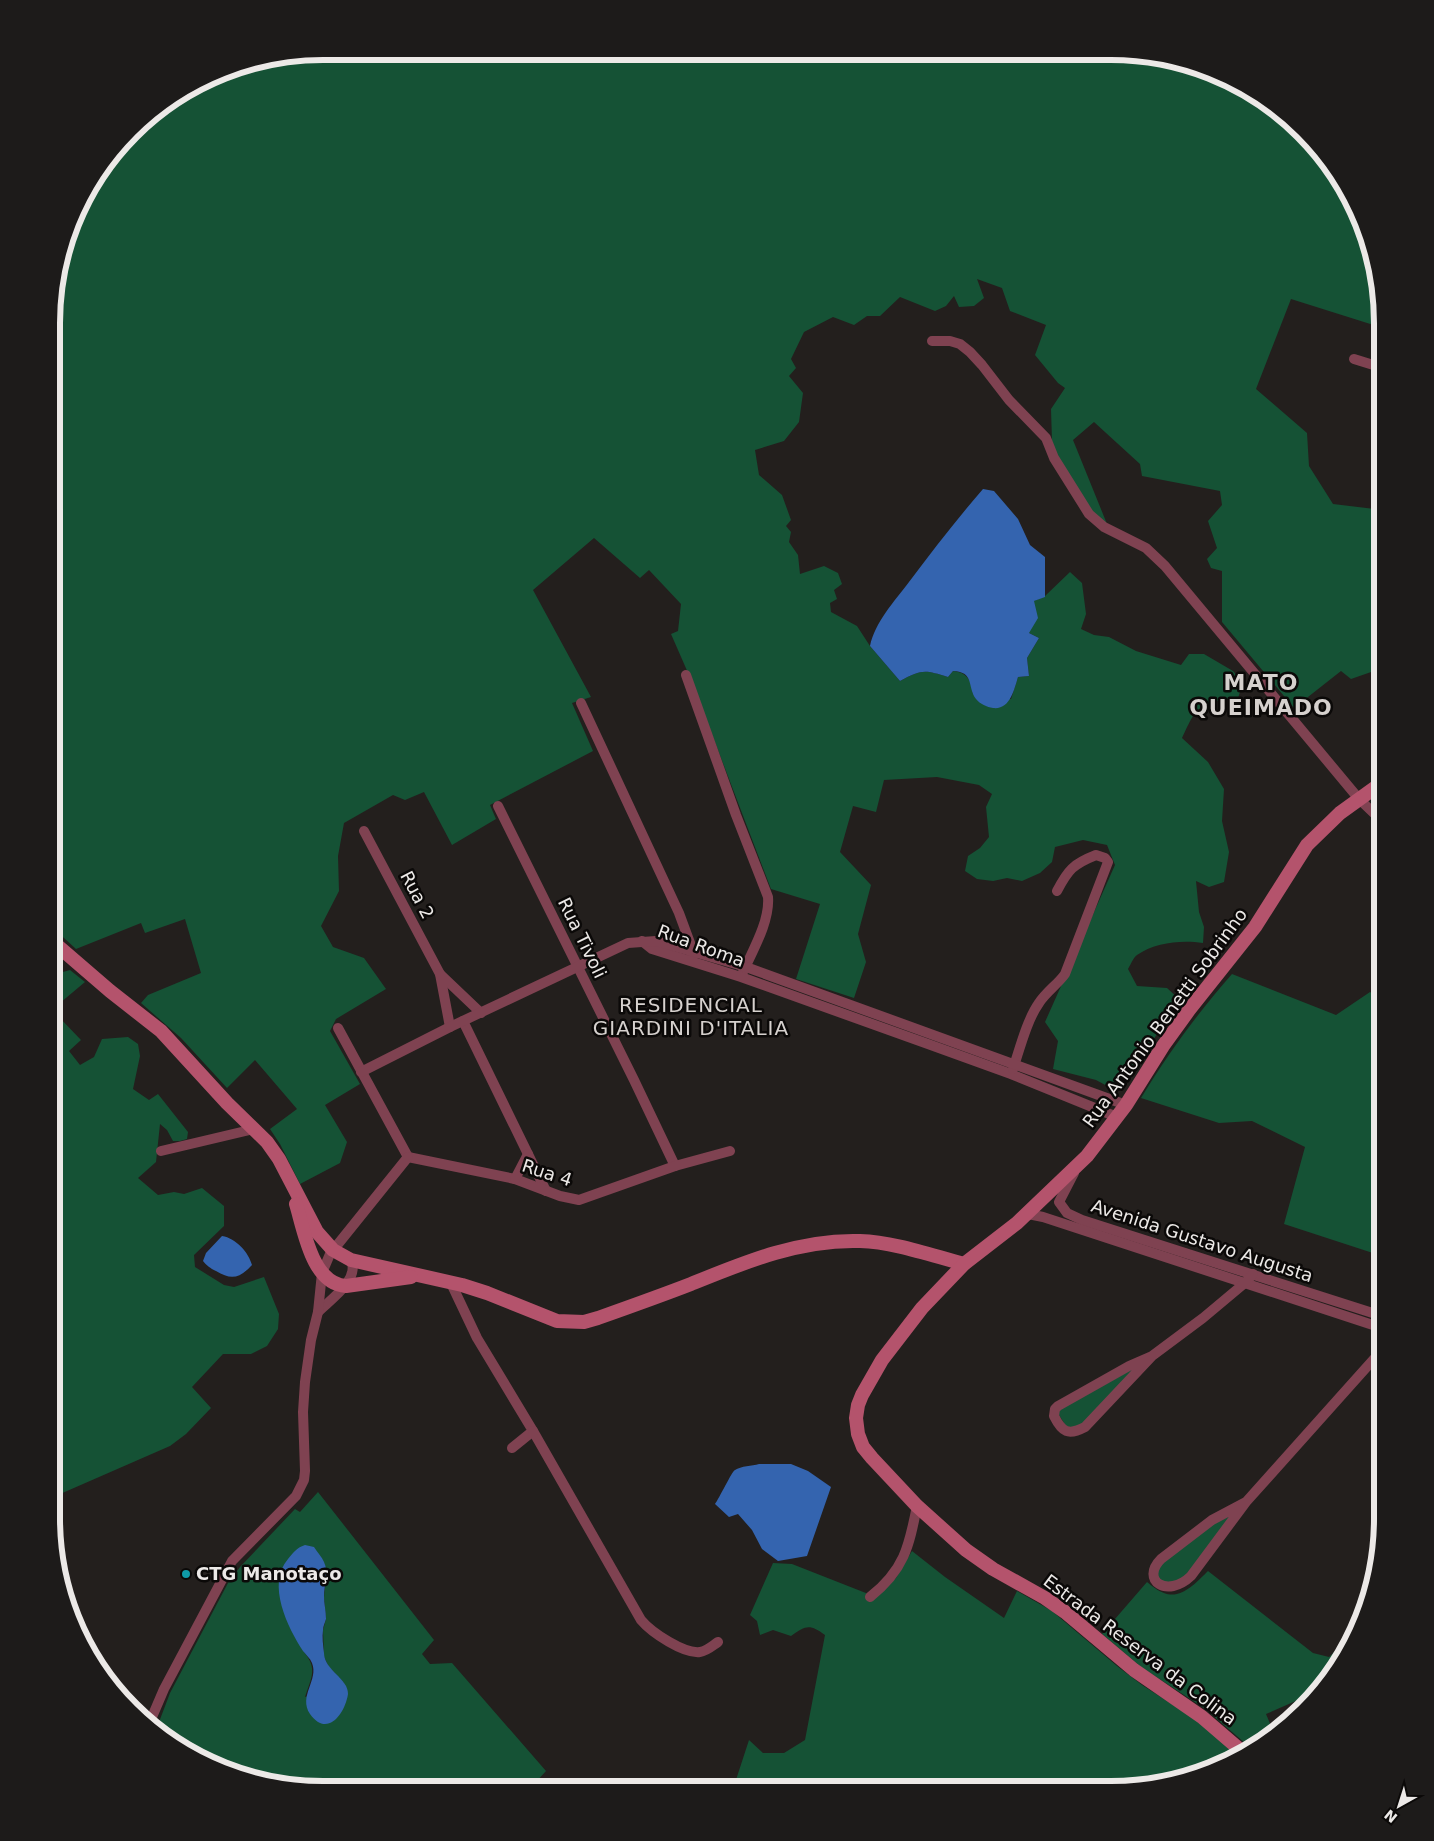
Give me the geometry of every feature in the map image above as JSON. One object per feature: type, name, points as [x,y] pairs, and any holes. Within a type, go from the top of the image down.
[{"type":"street","points":[[932,341],[960,344],[982,365],[1009,400],[1046,438],[1054,458],[1089,514],[1104,527],[1146,548],[1165,566],[1359,799],[1374,814]]},
{"type":"street","points":[[1354,359],[1374,365]]},
{"type":"street","points":[[686,675],[733,808],[768,897],[769,906],[766,918],[741,978]]},
{"type":"street","points":[[581,703],[679,913],[693,956]]},
{"type":"street","name":"Rua Antonio Benetti Sobrinho","points":[[964,1264],[1028,1214],[1080,1163],[1126,1105],[1179,1024],[1255,928],[1307,845],[1323,828],[1374,788]]},
{"type":"street","name":"Rua Tivoli","points":[[498,806],[675,1166]]},
{"type":"street","name":"Rua 2","points":[[364,831],[440,974],[450,1027]]},
{"type":"street","points":[[1011,1074],[1035,1010],[1040,1001],[1065,974],[1108,862],[1105,858],[1096,855],[1072,867],[1057,891]]},
{"type":"street","name":"Rua Roma","points":[[578,967],[628,943],[656,941],[741,978],[1011,1074],[1117,1117]]},
{"type":"street","points":[[60,948],[110,991],[161,1031],[227,1104],[274,1150],[317,1232],[333,1250],[350,1260],[417,1276],[450,1281],[487,1293],[548,1318],[572,1322],[584,1322],[598,1318],[756,1258],[795,1248],[831,1242],[860,1241],[881,1243],[964,1264]]},
{"type":"street","name":"Rua Roma","points":[[693,956],[746,967],[1126,1105]]},
{"type":"street","points":[[361,1072],[450,1027],[578,967]]},
{"type":"street","name":"Rua 2","points":[[440,974],[481,1013]]},
{"type":"street","points":[[464,1021],[546,1191]]},
{"type":"street","points":[[152,1718],[164,1690],[232,1561],[288,1506],[296,1496],[304,1480],[303,1412],[305,1389],[311,1340],[318,1312],[322,1273],[333,1250],[408,1157],[338,1028]]},
{"type":"street","points":[[928,1044],[932,1033]]},
{"type":"street","points":[[161,1151],[254,1129]]},
{"type":"street","name":"Rua 4","points":[[408,1157],[515,1179],[560,1196],[579,1200],[675,1166],[730,1151]]},
{"type":"street","points":[[515,1179],[528,1154]]},
{"type":"street","name":"Avenida Gustavo Augusta","points":[[1080,1163],[1058,1202],[1067,1213],[1082,1220],[1374,1313]]},
{"type":"street","points":[[287,1176],[312,1256],[322,1273],[332,1282],[337,1285],[346,1286],[417,1276]]},
{"type":"street","name":"Avenida Gustavo Augusta","points":[[1028,1214],[1043,1217],[1246,1282],[1374,1325]]},
{"type":"street","points":[[318,1312],[346,1286],[353,1269],[350,1260]]},
{"type":"street","name":"Estrada Reserva da Colina","points":[[964,1264],[922,1308],[882,1360],[858,1405],[856,1418],[858,1434],[864,1447],[917,1506],[966,1550],[992,1569],[1045,1598],[1059,1608],[1134,1670],[1202,1716],[1238,1748]]},
{"type":"street","points":[[1152,1356],[1129,1366],[1058,1406],[1055,1409],[1054,1416],[1062,1428],[1066,1431],[1075,1432],[1085,1427],[1152,1356],[1203,1318],[1253,1274]]},
{"type":"street","points":[[450,1281],[477,1338],[534,1431],[636,1612],[648,1629],[689,1651],[708,1650],[718,1642]]},
{"type":"street","points":[[1246,1502],[1212,1520],[1161,1559],[1154,1567],[1159,1584],[1164,1587],[1170,1587],[1184,1582],[1191,1576],[1246,1502],[1374,1359]]},
{"type":"street","points":[[512,1448],[534,1431]]},
{"type":"street","points":[[870,1598],[884,1585],[902,1562],[910,1541],[917,1506]]},
{"type":"green space","points":[[323,60],[1111,60],[1146,62],[1179,69],[1212,80],[1257,104],[1297,137],[1320,163],[1339,191],[1354,222],[1365,255],[1372,288],[1374,325],[1291,299],[1256,389],[1307,433],[1309,466],[1333,504],[1374,509],[1374,671],[1351,679],[1341,671],[1294,708],[1222,622],[1222,571],[1211,568],[1207,559],[1217,548],[1208,521],[1222,505],[1220,491],[1142,476],[1140,464],[1094,422],[1073,440],[1107,524],[1096,519],[1056,457],[1052,441],[1051,409],[1065,388],[1058,383],[1035,355],[1046,325],[1010,311],[1002,288],[977,279],[984,298],[974,306],[959,307],[954,296],[946,306],[935,311],[900,297],[880,316],[867,316],[854,325],[833,317],[804,332],[791,359],[796,368],[789,376],[803,393],[799,422],[784,441],[755,450],[759,475],[782,495],[791,520],[786,526],[791,532],[789,542],[798,555],[800,574],[824,566],[838,573],[842,584],[834,590],[837,599],[830,603],[831,612],[857,626],[870,646],[900,681],[914,674],[924,672],[948,677],[953,671],[961,673],[968,678],[973,694],[1011,699],[1018,677],[1029,676],[1027,658],[1039,638],[1029,633],[1034,601],[1045,596],[1070,572],[1082,583],[1086,614],[1081,629],[1094,635],[1109,637],[1136,651],[1181,665],[1189,654],[1204,654],[1233,671],[1243,683],[1238,698],[1221,700],[1200,708],[1190,721],[1182,738],[1208,762],[1224,789],[1222,821],[1229,852],[1224,882],[1209,887],[1196,881],[1199,912],[1204,927],[1203,943],[1178,942],[1152,947],[1136,956],[1128,969],[1137,986],[1167,988],[1179,999],[1174,1013],[1155,1037],[1148,1051],[1129,1073],[1123,1088],[1109,1087],[1096,1080],[1053,1069],[1058,1041],[1045,1022],[1115,865],[1107,845],[1083,840],[1055,847],[1052,862],[1040,873],[1022,881],[1007,878],[993,881],[977,879],[965,871],[968,856],[980,848],[989,837],[986,807],[992,794],[979,785],[937,777],[884,780],[876,812],[853,806],[840,852],[871,885],[858,934],[866,962],[854,998],[796,979],[820,904],[771,889],[692,682],[671,634],[678,631],[681,604],[649,570],[640,578],[594,538],[533,590],[591,697],[572,703],[593,751],[490,805],[496,819],[452,845],[424,792],[405,800],[393,795],[344,823],[338,856],[339,891],[321,926],[333,947],[364,958],[386,989],[336,1019],[330,1031],[360,1084],[325,1105],[347,1142],[340,1163],[300,1184],[280,1144],[270,1129],[297,1109],[255,1060],[227,1088],[181,1038],[141,1003],[148,995],[201,973],[185,919],[145,933],[141,923],[76,949],[60,934],[60,323],[62,288],[69,255],[80,222],[104,177],[137,137],[163,114],[191,95],[222,80],[255,69],[288,62]]},
{"type":"green space","points":[[70,970],[85,982],[60,1003],[60,973]]},
{"type":"green space","points":[[1232,974],[1336,1015],[1370,992],[1374,995],[1374,1253],[1284,1224],[1305,1147],[1252,1121],[1219,1123],[1141,1098],[1162,1065],[1207,1004]]},
{"type":"green space","points":[[60,1018],[81,1040],[69,1051],[80,1065],[94,1057],[102,1039],[128,1037],[138,1044],[140,1056],[133,1089],[149,1100],[158,1094],[188,1132],[187,1139],[173,1141],[167,1130],[160,1124],[156,1162],[138,1178],[158,1195],[174,1192],[184,1194],[202,1188],[224,1206],[224,1226],[194,1255],[195,1267],[224,1285],[234,1287],[264,1277],[279,1314],[278,1329],[267,1346],[251,1354],[223,1354],[192,1387],[211,1408],[186,1434],[170,1446],[60,1494]]},
{"type":"green space","points":[[1138,1366],[1091,1418],[1074,1429],[1066,1426],[1059,1415],[1059,1410]]},
{"type":"green space","points":[[318,1492],[434,1640],[422,1654],[430,1664],[452,1663],[546,1771],[537,1781],[323,1781],[288,1779],[255,1772],[222,1761],[191,1746],[159,1723],[170,1693],[228,1583],[240,1567],[295,1509],[300,1512]],"holes":[[[326,1575],[324,1597],[326,1619],[323,1630],[324,1657],[329,1667],[344,1683],[305,1697],[312,1669],[304,1652]]]},
{"type":"green space","points":[[1237,1510],[1184,1579],[1164,1584],[1157,1575],[1160,1565],[1214,1522]]},
{"type":"green space","points":[[912,1551],[945,1577],[1004,1618],[1017,1591],[1052,1611],[1117,1666],[1142,1685],[1198,1721],[1232,1751],[1196,1767],[1146,1779],[1111,1781],[736,1781],[749,1740],[763,1753],[784,1753],[805,1740],[825,1635],[808,1627],[791,1636],[773,1630],[760,1635],[757,1621],[750,1615],[773,1563],[792,1564],[876,1597],[896,1578]]},
{"type":"green space","points":[[1208,1571],[1313,1653],[1329,1657],[1342,1645],[1320,1678],[1299,1701],[1298,1700],[1266,1714],[1271,1727],[1246,1744],[1204,1708],[1141,1667],[1102,1634],[1147,1582],[1170,1595],[1188,1589]]},
{"type":"water","points":[[983,489],[994,491],[1018,519],[1030,545],[1045,557],[1045,597],[1034,601],[1038,618],[1029,633],[1039,638],[1027,658],[1029,676],[1018,677],[1010,698],[1004,706],[999,708],[988,707],[978,701],[973,694],[968,677],[960,672],[953,671],[948,677],[924,672],[914,674],[900,681],[870,646],[872,637],[886,613],[945,535]]},
{"type":"water","points":[[222,1236],[237,1243],[245,1251],[252,1265],[235,1277],[221,1274],[203,1261],[206,1253]]},
{"type":"water","points":[[759,1464],[791,1464],[808,1471],[831,1487],[807,1556],[778,1561],[762,1549],[752,1530],[738,1514],[729,1517],[715,1504],[735,1470]]},
{"type":"water","points":[[305,1545],[314,1547],[325,1566],[324,1596],[326,1619],[323,1635],[325,1659],[345,1684],[348,1694],[339,1715],[329,1723],[323,1724],[316,1721],[307,1707],[307,1694],[313,1676],[312,1663],[291,1630],[279,1593],[282,1569],[293,1553]]},
{"type":"place","name":"CTG Manotaço","points":[[186,1574]]},
{"type":"district","name":"MATO QUEIMADO","points":[[1261,694]]},
{"type":"district","name":"RESIDENCIAL GIARDINI D'ITALIA","points":[[691,1016]]}]
